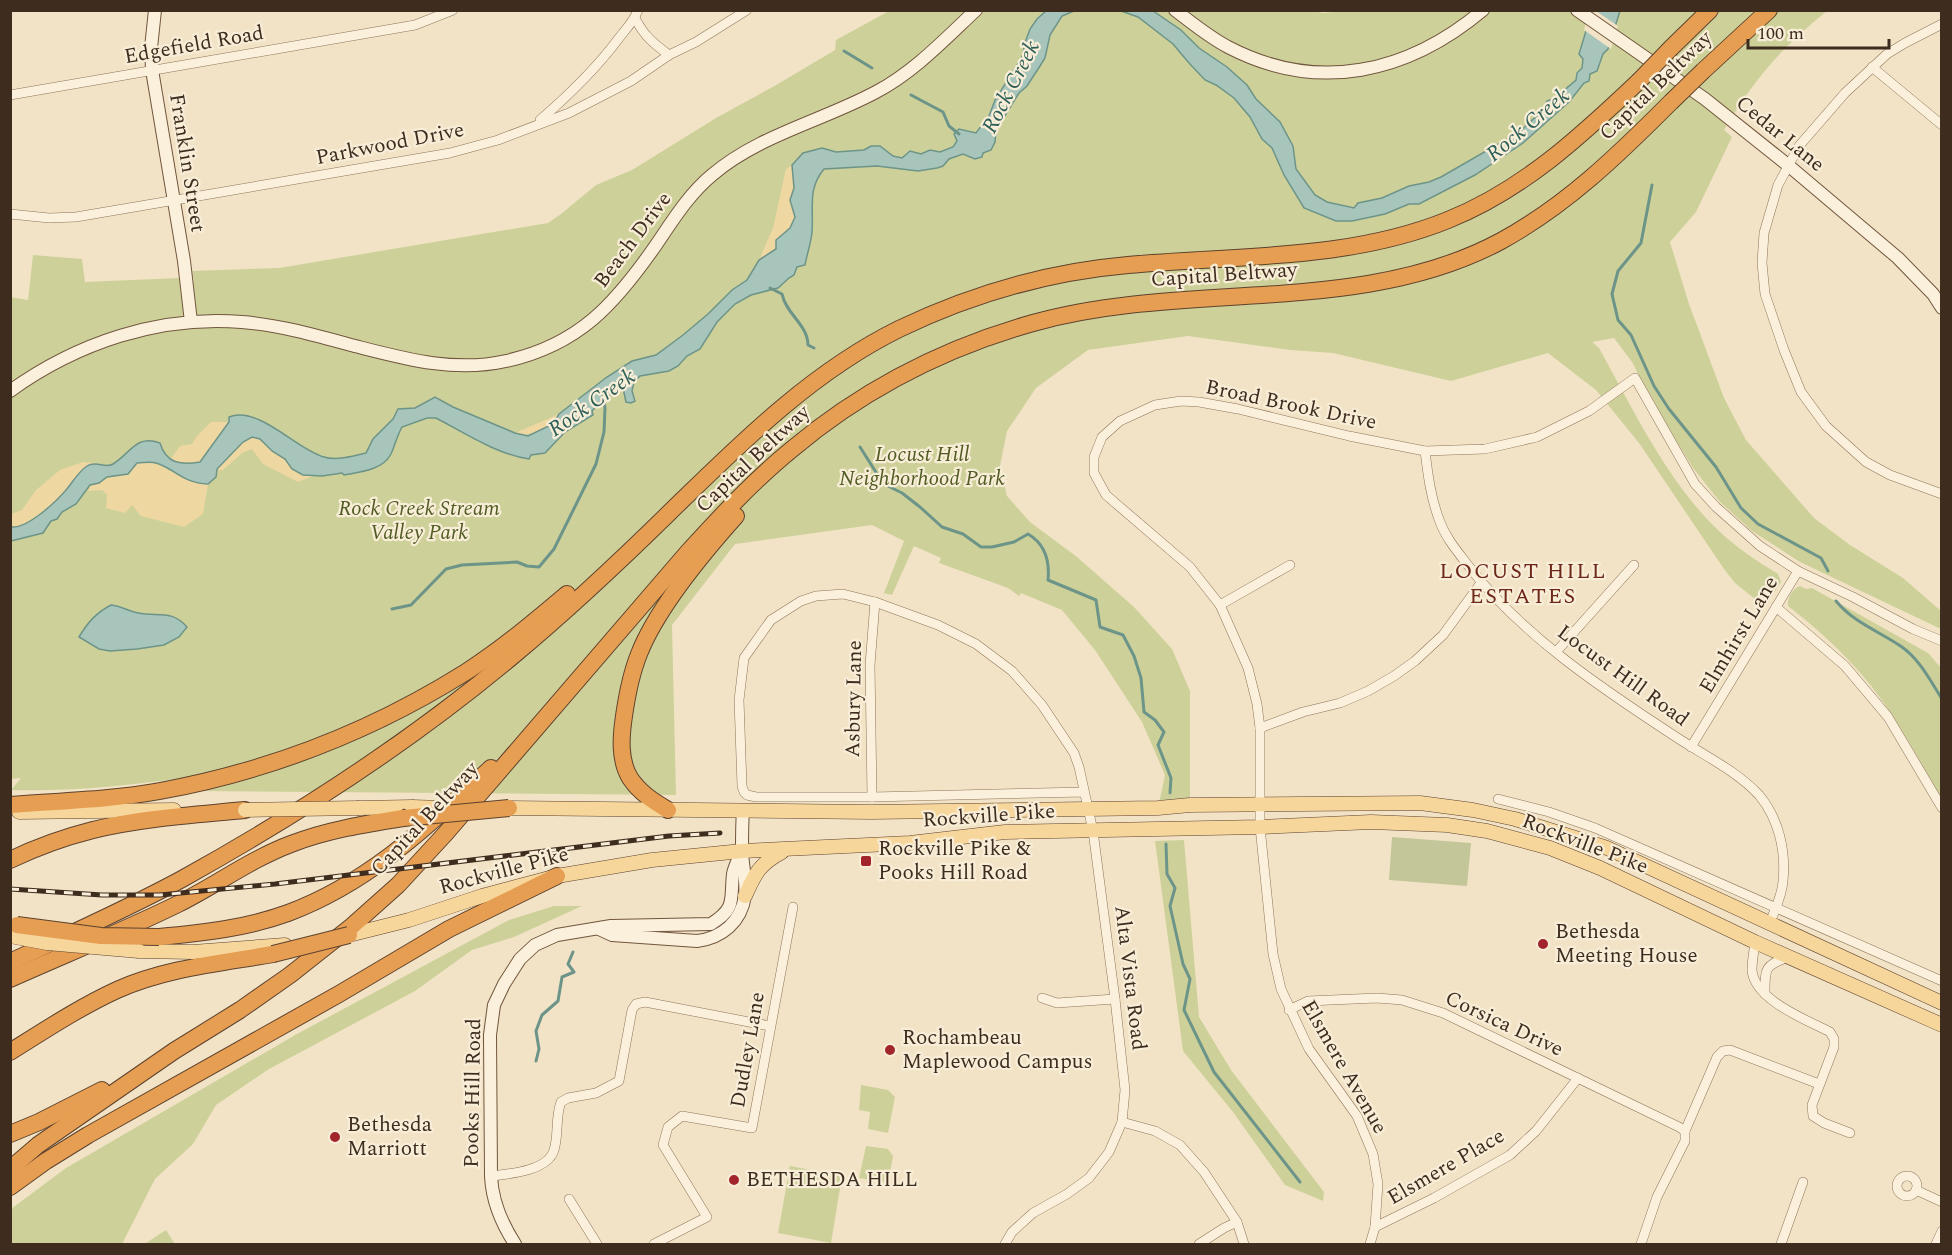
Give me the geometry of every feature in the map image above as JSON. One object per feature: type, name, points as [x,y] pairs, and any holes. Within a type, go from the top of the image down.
[{"type":"highway","name":"Capital Beltway","points":[[10,962],[177,881],[249,840],[390,750],[460,699],[517,653],[605,574],[764,423],[804,389],[851,356],[939,311],[981,294],[1024,282],[1073,271],[1124,265],[1314,251],[1364,244],[1403,235],[1456,216],[1519,183],[1563,151],[1640,81],[1710,10]]},
{"type":"highway","name":"Capital Beltway","points":[[10,1169],[38,1145],[174,1051],[240,1010],[290,975],[352,926],[398,885],[724,514],[790,451],[830,419],[874,390],[954,350],[1033,323],[1080,311],[1366,284],[1413,274],[1459,260],[1500,242],[1543,216],[1587,182],[1769,10]]},
{"type":"highway","points":[[668,810],[647,798],[637,788],[624,762],[623,726],[638,655],[661,611],[711,546],[762,487],[830,419]]},
{"type":"highway","points":[[10,805],[111,798],[169,789],[290,758],[340,738],[415,702],[491,655],[695,488]]},
{"type":"highway","points":[[13,928],[100,936],[159,937],[208,933],[287,913],[328,896],[401,849],[549,714]]},
{"type":"highway","points":[[10,979],[179,903],[290,844],[326,832],[407,813],[509,808]]},
{"type":"highway","points":[[10,860],[66,838],[94,830],[130,823],[245,810]]},
{"type":"highway","points":[[10,1187],[87,1136],[339,994],[449,929],[557,876]]},
{"type":"highway","points":[[10,954],[105,916]]},
{"type":"highway","points":[[10,1053],[86,1006],[118,990],[176,971],[350,935]]},
{"type":"highway","points":[[10,1134],[79,1102],[174,1051]]},
{"type":"main road","name":"Rockville Pike","points":[[509,808],[871,812],[1158,808],[1260,804],[1420,803],[1454,807],[1515,819],[1607,848],[1941,1003]]},
{"type":"main road","points":[[10,812],[359,808],[407,813]]},
{"type":"main road","name":"Rockville Pike","points":[[350,935],[557,876],[652,860],[742,851],[910,843],[1005,832],[1381,823],[1447,825],[1487,831],[1550,848],[1592,865],[1755,942],[1941,1025]]},
{"type":"main road","points":[[745,896],[756,871],[763,862],[784,850]]},
{"type":"main road","points":[[1702,916],[1718,916],[1752,930],[1769,924],[1784,942],[1788,957]]},
{"type":"main road","points":[[13,928],[47,943],[139,951],[279,949]]},
{"type":"street","name":"Franklin Street","points":[[155,10],[151,48],[152,70],[184,261],[191,322]]},
{"type":"street","name":"Edgefield Road","points":[[10,95],[415,25],[453,10]]},
{"type":"street","name":"Parkwood Drive","points":[[10,214],[49,218],[76,217],[450,153],[498,140],[569,112],[631,81],[669,55],[696,42],[747,10]]},
{"type":"street","name":"Beach Drive","points":[[10,391],[49,366],[91,346],[134,332],[191,322],[239,322],[272,326],[405,358],[447,365],[493,364],[522,357],[551,346],[590,323],[614,301],[636,274],[687,201],[721,167],[761,143],[887,86],[912,68],[976,10]]},
{"type":"street","points":[[1175,10],[1219,43],[1252,58],[1291,69],[1334,72],[1375,68],[1412,56],[1448,37],[1483,10]]},
{"type":"street","name":"Cedar Lane","points":[[1577,10],[1714,106],[1789,166],[1937,292],[1941,308]]},
{"type":"street","points":[[636,14],[642,32],[652,43],[669,55]]},
{"type":"street","points":[[534,126],[572,92],[607,55],[636,14]]},
{"type":"street","points":[[1941,24],[1887,54],[1845,93],[1799,146],[1778,185],[1764,233],[1762,263],[1765,294],[1784,350],[1801,392],[1826,426],[1866,462],[1890,475],[1941,494]]},
{"type":"street","points":[[1872,68],[1941,125]]},
{"type":"street","name":"Broad Brook Drive","points":[[1260,728],[1248,668],[1220,605],[1190,567],[1106,495],[1094,473],[1094,457],[1102,437],[1120,421],[1155,405],[1182,401],[1199,402],[1425,451],[1485,449],[1537,437],[1589,411],[1635,378],[1695,484],[1716,507],[1760,546],[1798,571]]},
{"type":"street","name":"Locust Hill Road","points":[[1425,451],[1429,490],[1441,524],[1454,548],[1481,583],[1519,620],[1606,691],[1732,773],[1759,796],[1777,824],[1783,847],[1784,882],[1769,924]]},
{"type":"street","points":[[1220,605],[1290,565]]},
{"type":"street","points":[[1556,651],[1635,565]]},
{"type":"street","points":[[1798,571],[1941,641]]},
{"type":"street","name":"Elmhirst Lane","points":[[1691,747],[1798,571]]},
{"type":"street","points":[[1260,728],[1303,712],[1340,703],[1394,676],[1415,661],[1443,635],[1481,583]]},
{"type":"street","name":"Alta Vista Road","points":[[747,795],[742,786],[739,700],[744,658],[771,621],[801,601],[816,596],[843,594],[875,602],[938,625],[976,644],[1012,671],[1042,705],[1074,753],[1093,831],[1115,999],[1125,1090],[1122,1122],[1109,1152],[1089,1178],[1067,1194],[1033,1213],[1012,1232],[1005,1245]]},
{"type":"street","name":"Asbury Lane","points":[[872,797],[870,664],[875,602]]},
{"type":"street","points":[[1776,607],[1845,666],[1888,717],[1941,808]]},
{"type":"street","name":"Elsmere Avenue","points":[[1260,728],[1260,827],[1273,954],[1281,990],[1289,1010],[1309,1049],[1357,1116],[1373,1154],[1378,1184],[1376,1227],[1371,1245]]},
{"type":"street","name":"Rockville Pike","points":[[747,795],[872,797],[1084,792]]},
{"type":"street","name":"Rockville Pike","points":[[1498,799],[1549,812],[1595,828],[1941,981]]},
{"type":"street","name":"Pooks Hill Road","points":[[599,929],[612,935],[697,940],[709,939],[721,934],[733,924],[745,896],[742,851],[743,811]]},
{"type":"street","name":"Pooks Hill Road","points":[[515,1245],[507,1232],[494,1197],[491,1176],[490,1035],[494,1005],[504,984],[519,959],[535,945],[557,935],[611,926],[711,924],[728,909],[734,888],[733,873],[742,851]]},
{"type":"street","name":"Dudley Lane","points":[[654,1245],[707,1217],[663,1145],[668,1127],[682,1116],[752,1128],[793,907]]},
{"type":"street","points":[[1755,942],[1752,970],[1755,980],[1765,994],[1774,1002],[1830,1032],[1834,1039],[1834,1047],[1812,1105],[1813,1116],[1850,1133]]},
{"type":"street","points":[[1765,994],[1767,968],[1788,957]]},
{"type":"street","points":[[1042,998],[1057,1003],[1115,999]]},
{"type":"street","name":"Corsica Drive","points":[[1289,1010],[1308,1001],[1377,998],[1402,1000],[1443,1013],[1578,1078],[1685,1136]]},
{"type":"street","points":[[491,1176],[541,1166],[554,1150],[557,1111],[561,1102],[568,1098],[596,1094],[619,1081],[632,1010],[636,1004],[645,1002],[770,1026]]},
{"type":"street","points":[[1641,1245],[1658,1197],[1717,1057],[1723,1051],[1730,1050],[1819,1084]]},
{"type":"street","name":"Elsmere Place","points":[[1376,1227],[1434,1198],[1510,1155],[1536,1131],[1578,1078]]},
{"type":"street","points":[[1122,1122],[1155,1131],[1180,1145],[1204,1172],[1237,1222],[1244,1245]]},
{"type":"street","points":[[1781,1245],[1803,1182]]},
{"type":"street","points":[[1916,1190],[1941,1202]]},
{"type":"street","points":[[569,1200],[597,1245]]},
{"type":"street","points":[[1199,1245],[1237,1222]]},
{"type":"street","points":[[1936,1245],[1941,1231]]},
{"type":"green space","name":"Rock Creek Stream Valley Park","points":[[1311,10],[1323,13],[1357,10],[1827,11],[1795,38],[1747,95],[1724,130],[1732,137],[1696,212],[1670,242],[1689,304],[1724,398],[1746,440],[1814,518],[1850,545],[1903,578],[1941,611],[1941,629],[1800,562],[1752,531],[1720,502],[1693,468],[1654,405],[1632,362],[1614,338],[1592,342],[1599,348],[1638,420],[1668,468],[1701,512],[1719,531],[1747,554],[1778,574],[1781,582],[1765,607],[1735,583],[1724,569],[1639,443],[1596,390],[1548,353],[1451,381],[1333,353],[1290,350],[1188,336],[1088,350],[1036,388],[1007,431],[1000,466],[1007,496],[1030,522],[1077,557],[1134,607],[1172,649],[1190,691],[1190,805],[1158,808],[1165,775],[1142,722],[1095,650],[1062,610],[1021,593],[1019,596],[1008,588],[939,563],[941,558],[914,546],[892,595],[884,593],[904,541],[872,525],[735,544],[672,625],[676,795],[196,791],[192,777],[79,789],[11,790],[21,778],[11,779],[10,297],[28,300],[33,255],[82,259],[85,282],[179,278],[180,284],[194,282],[192,271],[279,268],[548,223],[596,185],[632,170],[716,118],[778,84],[835,50],[836,40],[889,11]]},
{"type":"green space","points":[[1800,586],[1806,589],[1812,588],[1928,653],[1941,668],[1941,798],[1874,689],[1836,647],[1788,606],[1791,594]]},
{"type":"green space","points":[[1392,837],[1471,843],[1467,886],[1389,880]]},
{"type":"green space","points":[[1184,840],[1199,1017],[1231,1070],[1324,1192],[1323,1201],[1285,1185],[1233,1112],[1183,1051],[1155,841]]},
{"type":"green space","points":[[554,906],[582,906],[514,937],[472,950],[415,991],[269,1069],[216,1105],[193,1144],[155,1179],[122,1244],[11,1244],[11,1209],[66,1168],[297,1034],[509,920]]},
{"type":"green space","points":[[861,1085],[888,1090],[895,1097],[888,1133],[868,1129],[870,1112],[859,1110]]},
{"type":"green space","points":[[866,1146],[888,1149],[893,1156],[889,1177],[885,1182],[859,1178]]},
{"type":"green space","points":[[790,1166],[842,1176],[831,1243],[778,1233]]},
{"type":"green space","points":[[166,1230],[175,1244],[143,1244],[146,1243]]},
{"type":"sand","points":[[792,165],[794,188],[790,200],[795,217],[790,228],[776,240],[776,248],[759,260],[773,228],[786,169]]},
{"type":"sand","points":[[559,414],[551,424],[540,431],[528,434],[515,433]]},
{"type":"sand","points":[[211,422],[230,422],[200,462],[190,464],[170,460],[180,446],[192,444]]},
{"type":"sand","points":[[252,437],[261,440],[285,458],[298,472],[313,476],[298,482],[263,464],[252,449],[242,453],[223,470],[217,470],[243,442]]},
{"type":"sand","points":[[83,462],[97,463],[82,471],[58,499],[38,515],[24,524],[11,527],[11,514],[22,510],[36,490],[60,470]]},
{"type":"sand","points":[[154,462],[186,479],[208,484],[203,514],[184,527],[141,516],[132,505],[125,513],[106,508],[107,495],[102,490],[88,491],[90,485],[99,483],[107,477],[128,474],[137,463]]},
{"type":"water","name":"Rock Creek","points":[[1046,11],[1074,11],[1062,16],[1050,35],[1045,58],[1027,86],[1019,93],[996,130],[995,142],[991,150],[983,153],[982,157],[975,159],[963,154],[949,159],[943,166],[918,171],[877,166],[824,169],[813,192],[812,232],[805,265],[797,267],[794,275],[778,288],[751,295],[735,304],[717,322],[700,349],[687,356],[678,366],[669,371],[640,376],[634,382],[632,391],[635,401],[626,402],[623,388],[617,388],[617,395],[607,395],[592,411],[593,415],[565,432],[545,453],[531,455],[529,459],[505,453],[436,418],[427,418],[402,427],[391,454],[383,464],[377,467],[344,475],[342,473],[322,476],[303,475],[292,469],[285,459],[272,451],[260,439],[252,437],[243,442],[217,469],[216,477],[208,484],[192,481],[156,463],[137,463],[128,474],[107,477],[99,483],[90,485],[76,504],[51,521],[43,533],[11,541],[11,527],[25,524],[41,514],[90,464],[107,466],[113,464],[134,446],[145,441],[160,443],[166,455],[175,461],[200,462],[229,422],[229,417],[240,415],[252,417],[313,452],[334,458],[366,453],[373,439],[393,419],[398,409],[415,408],[435,397],[515,433],[528,436],[553,424],[559,414],[607,377],[632,361],[656,355],[683,335],[732,290],[747,280],[759,260],[776,249],[776,240],[790,228],[795,217],[790,200],[794,188],[792,165],[803,153],[822,148],[836,152],[864,150],[871,146],[880,146],[893,156],[902,158],[910,151],[921,154],[930,150],[940,152],[953,147],[957,141],[954,134],[959,129],[976,133],[989,116],[995,100],[1022,57],[1030,29]]},
{"type":"water","name":"Rock Creek","points":[[1121,11],[1153,11],[1227,67],[1247,85],[1256,99],[1280,122],[1293,146],[1296,169],[1315,195],[1327,202],[1354,208],[1358,203],[1382,198],[1409,186],[1441,177],[1521,131],[1539,113],[1547,101],[1555,98],[1576,80],[1577,73],[1582,68],[1583,59],[1579,54],[1592,11],[1620,11],[1608,49],[1603,54],[1597,71],[1590,74],[1589,81],[1584,83],[1569,102],[1523,143],[1475,175],[1419,204],[1409,204],[1385,214],[1352,221],[1336,221],[1304,208],[1284,175],[1272,148],[1262,139],[1250,117],[1234,98],[1205,80],[1173,44],[1138,17]]},
{"type":"water","points":[[111,605],[138,613],[170,616],[187,627],[179,637],[164,645],[110,651],[99,649],[79,637],[93,618]]},
{"type":"pier","points":[[1589,10],[1596,11],[1618,26],[1611,49],[1584,30]]},
{"type":"waterway","points":[[844,51],[872,68]]},
{"type":"waterway","points":[[911,95],[943,112],[949,126],[959,134]]},
{"type":"waterway","points":[[1652,185],[1641,243],[1618,271],[1612,294],[1618,320],[1631,335],[1654,386],[1669,409],[1716,467],[1741,508],[1758,524],[1821,558],[1828,571]]},
{"type":"waterway","points":[[770,288],[782,294],[788,308],[801,325],[808,345],[814,348]]},
{"type":"waterway","points":[[392,609],[411,605],[446,569],[462,565],[517,562],[539,567],[554,549],[596,464],[604,432],[603,395]]},
{"type":"waterway","points":[[860,447],[879,477],[888,486],[902,493],[942,527],[963,534],[981,547],[1014,542],[1028,534],[1039,543],[1045,553],[1048,580],[1096,600],[1100,627],[1123,635],[1134,656],[1141,678],[1144,712],[1155,720],[1164,732],[1158,745],[1171,778],[1170,793]]},
{"type":"waterway","points":[[1836,601],[1859,621],[1908,652],[1924,671],[1942,699]]},
{"type":"waterway","points":[[1942,736],[1942,746]]},
{"type":"waterway","points":[[1166,844],[1167,874],[1175,888],[1170,906],[1183,964],[1190,979],[1184,1010],[1214,1072],[1300,1182]]},
{"type":"waterway","points":[[536,1061],[539,1049],[536,1031],[542,1015],[558,1001],[562,977],[574,972],[568,964],[573,952]]},
{"type":"railway","points":[[10,889],[102,895],[160,895],[275,884],[669,836],[720,833]]},
{"type":"place","name":"Rockville Pike & Pooks Hill Road","points":[[866,861]]},
{"type":"place","name":"Bethesda Meeting House","points":[[1543,944]]},
{"type":"place","name":"Rochambeau Maplewood Campus","points":[[890,1050]]},
{"type":"place","name":"Bethesda Marriott","points":[[335,1137]]},
{"type":"place","name":"BETHESDA HILL","points":[[734,1180]]},
{"type":"district","name":"LOCUST HILL ESTATES","points":[[1523,584]]},
{"type":"park label","name":"Locust Hill Neighborhood Park","points":[[922,467]]}]
